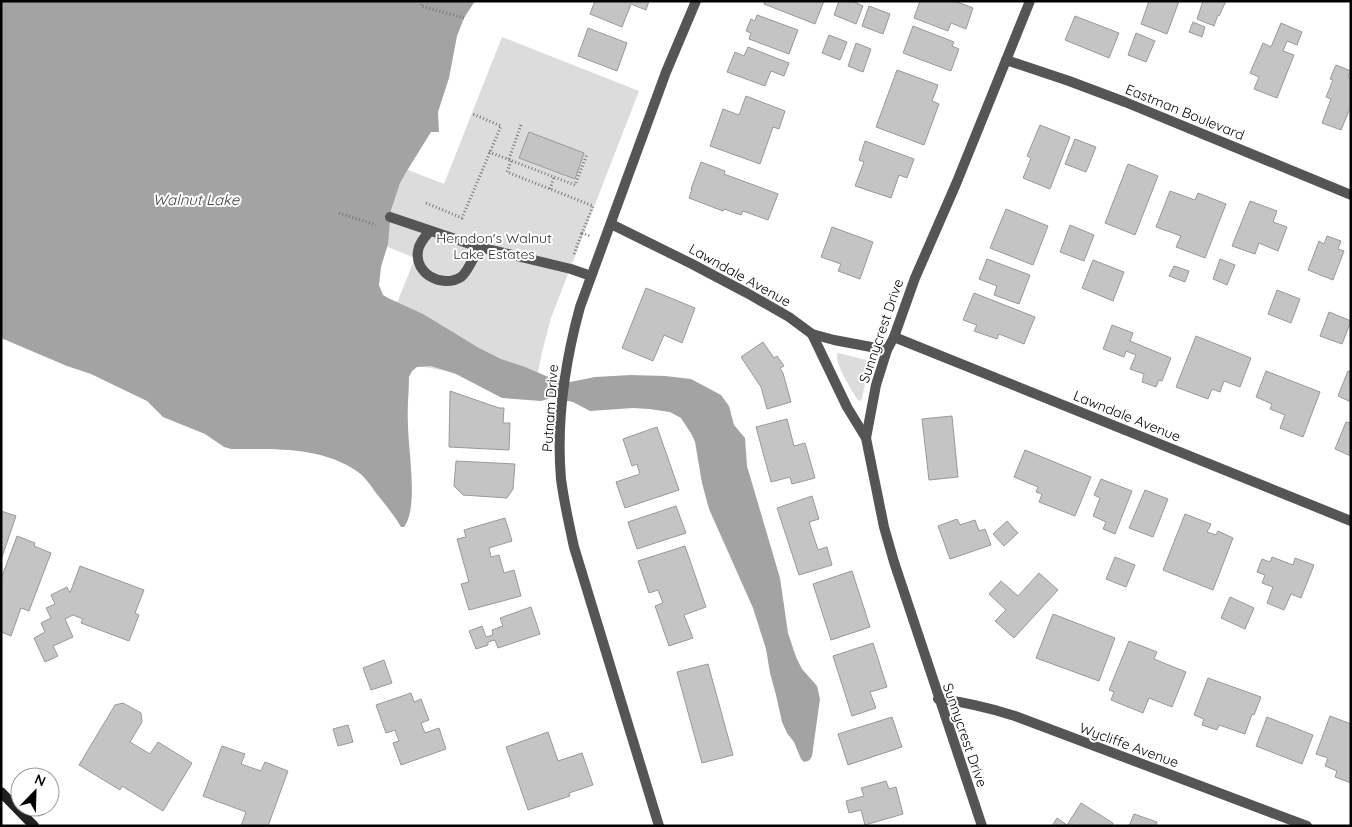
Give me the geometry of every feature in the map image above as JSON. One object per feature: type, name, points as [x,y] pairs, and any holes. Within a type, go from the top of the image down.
[{"type":"street","name":"Putnam Drive","points":[[659,826],[574,547],[565,508],[561,479],[560,421],[567,360],[580,307],[666,72],[696,1]]},
{"type":"street","name":"Sunnycrest Drive","points":[[982,826],[938,699],[884,527],[866,438],[876,385],[887,350],[894,337],[912,284],[960,175],[1030,1]]},
{"type":"street","name":"Eastman Boulevard","points":[[1006,60],[1069,81],[1134,106],[1351,195]]},
{"type":"street","points":[[390,217],[479,247],[591,276]]},
{"type":"street","name":"Lawndale Avenue","points":[[611,224],[747,293],[789,317],[812,334],[887,350]]},
{"type":"street","points":[[430,231],[420,244],[417,261],[423,271],[433,278],[445,281],[462,276],[479,247]]},
{"type":"street","points":[[812,334],[847,406],[866,438]]},
{"type":"street","name":"Lawndale Avenue","points":[[894,337],[1351,521]]},
{"type":"street","name":"Wycliffe Avenue","points":[[938,699],[991,708],[1015,716],[1307,826]]},
{"type":"street","points":[[1,792],[34,826]]},
{"type":"path","points":[[423,1],[421,6],[464,18]]},
{"type":"path","points":[[426,204],[462,218],[501,126],[473,114]]},
{"type":"path","points":[[522,125],[507,172],[593,206],[568,269]]},
{"type":"path","points":[[490,152],[575,185],[587,154]]},
{"type":"path","points":[[550,189],[554,177]]},
{"type":"path","points":[[339,213],[377,226]]},
{"type":"path","points":[[582,233],[604,242]]},
{"type":"green space","name":"Herndon's Walnut Lake Estates","points":[[502,37],[639,91],[551,318],[535,387],[375,358],[415,258],[323,221],[352,148],[444,184]]},
{"type":"green space","points":[[837,354],[869,362],[860,401],[857,399],[838,364]]},
{"type":"water","name":"Walnut Lake","points":[[1,1],[475,1],[464,18],[457,36],[449,78],[438,112],[439,132],[431,132],[405,174],[391,210],[388,244],[381,267],[379,285],[383,295],[423,314],[501,359],[553,379],[570,382],[595,377],[665,376],[691,379],[721,395],[729,406],[734,425],[745,438],[747,466],[780,578],[788,633],[802,669],[817,686],[820,699],[810,759],[804,762],[801,759],[794,742],[782,722],[766,649],[753,608],[709,509],[702,483],[695,442],[681,418],[670,412],[633,408],[590,411],[573,402],[551,398],[541,401],[502,398],[456,374],[431,366],[417,367],[409,377],[408,435],[412,478],[411,506],[404,527],[401,527],[366,479],[344,464],[329,457],[313,453],[281,449],[231,449],[224,447],[205,434],[163,417],[147,401],[91,374],[1,338]]},
{"type":"building","points":[[595,1],[649,1],[646,10],[631,4],[622,27],[590,14]]},
{"type":"building","points":[[765,1],[824,1],[815,24],[764,4]]},
{"type":"building","points":[[839,1],[852,1],[863,6],[856,24],[834,15]]},
{"type":"building","points":[[920,1],[955,1],[973,8],[966,29],[951,23],[948,31],[914,18]]},
{"type":"building","points":[[1149,1],[1179,1],[1167,34],[1141,24]]},
{"type":"building","points":[[1203,1],[1226,1],[1214,26],[1197,19]]},
{"type":"building","points":[[869,6],[890,14],[883,34],[862,26]]},
{"type":"building","points":[[757,15],[798,30],[789,54],[749,39],[751,33],[746,31],[751,19],[755,21]]},
{"type":"building","points":[[1075,16],[1119,33],[1109,58],[1065,40]]},
{"type":"building","points":[[1193,22],[1205,27],[1202,37],[1189,32]]},
{"type":"building","points":[[1281,23],[1302,32],[1297,45],[1287,41],[1283,51],[1294,55],[1277,98],[1254,89],[1259,77],[1250,73],[1263,43],[1271,47]]},
{"type":"building","points":[[913,26],[954,42],[952,46],[959,49],[951,71],[903,53]]},
{"type":"building","points":[[588,28],[627,43],[617,71],[578,56]]},
{"type":"building","points":[[1136,33],[1155,41],[1146,62],[1128,55]]},
{"type":"building","points":[[829,35],[847,42],[840,60],[822,53]]},
{"type":"building","points":[[856,43],[871,49],[863,72],[848,66]]},
{"type":"building","points":[[748,47],[789,63],[784,76],[771,71],[765,86],[727,72],[735,52],[744,56]]},
{"type":"building","points":[[1336,65],[1351,71],[1348,77],[1351,78],[1351,106],[1341,130],[1322,123],[1331,99],[1326,97],[1333,80],[1330,79]]},
{"type":"building","points":[[897,70],[938,85],[932,101],[939,104],[924,145],[876,127]]},
{"type":"building","points":[[746,96],[785,111],[779,129],[773,127],[760,164],[710,146],[723,109],[739,115]]},
{"type":"building","points":[[1040,125],[1070,137],[1050,189],[1023,178],[1031,158],[1027,156]]},
{"type":"building","points":[[529,132],[584,153],[575,179],[519,158]]},
{"type":"building","points":[[1075,139],[1096,147],[1086,172],[1065,164]]},
{"type":"building","points":[[865,141],[914,159],[907,178],[899,175],[891,198],[855,186],[864,162],[859,160]]},
{"type":"building","points":[[701,162],[725,171],[724,174],[778,194],[768,220],[743,211],[741,215],[724,209],[723,211],[689,198]]},
{"type":"building","points":[[1128,164],[1158,176],[1135,235],[1105,223]]},
{"type":"building","points":[[1170,191],[1195,200],[1198,193],[1226,204],[1205,258],[1176,247],[1181,236],[1156,227]]},
{"type":"building","points":[[1250,201],[1277,211],[1273,222],[1287,227],[1278,251],[1259,243],[1255,254],[1232,246]]},
{"type":"building","points":[[1006,209],[1048,226],[1033,265],[990,248]]},
{"type":"building","points":[[1070,225],[1094,235],[1084,261],[1060,252]]},
{"type":"building","points":[[832,227],[873,242],[860,279],[838,271],[841,264],[821,257]]},
{"type":"building","points":[[1327,236],[1341,241],[1338,249],[1344,251],[1333,280],[1308,270],[1319,241],[1324,244]]},
{"type":"building","points":[[987,259],[1030,275],[1019,304],[994,295],[997,286],[979,279]]},
{"type":"building","points":[[1220,259],[1235,265],[1227,285],[1213,279]]},
{"type":"building","points":[[1093,260],[1124,272],[1113,301],[1082,288]]},
{"type":"building","points":[[1174,266],[1189,271],[1185,282],[1169,276]]},
{"type":"building","points":[[646,288],[695,308],[682,343],[664,335],[653,361],[622,348]]},
{"type":"building","points":[[1277,290],[1300,299],[1291,323],[1268,314]]},
{"type":"building","points":[[974,293],[1035,317],[1024,344],[999,334],[997,339],[974,331],[977,325],[963,320]]},
{"type":"building","points":[[1329,312],[1351,321],[1342,344],[1320,336]]},
{"type":"building","points":[[1112,325],[1133,333],[1130,341],[1171,358],[1162,381],[1159,380],[1156,387],[1142,382],[1144,374],[1130,369],[1136,355],[1126,351],[1124,357],[1103,349]]},
{"type":"building","points":[[1196,336],[1251,358],[1240,387],[1224,381],[1220,392],[1212,389],[1208,399],[1176,387]]},
{"type":"building","points":[[763,342],[774,358],[777,356],[784,366],[780,368],[791,402],[767,409],[761,387],[741,357]]},
{"type":"building","points":[[1266,371],[1320,392],[1303,437],[1280,428],[1285,415],[1270,409],[1272,404],[1256,397]]},
{"type":"building","points":[[1348,371],[1351,372],[1351,402],[1338,396]]},
{"type":"building","points":[[450,391],[499,408],[504,408],[503,423],[510,423],[509,450],[449,447]]},
{"type":"building","points":[[952,416],[958,477],[929,480],[922,419]]},
{"type":"building","points":[[787,419],[794,446],[805,443],[815,478],[792,484],[790,477],[771,482],[756,427]]},
{"type":"building","points":[[1346,422],[1351,422],[1351,456],[1335,449]]},
{"type":"building","points":[[657,427],[679,490],[625,508],[616,482],[640,474],[637,464],[632,466],[623,439]]},
{"type":"building","points":[[1025,450],[1091,477],[1075,516],[1039,502],[1042,494],[1036,492],[1038,487],[1014,477]]},
{"type":"building","points":[[456,461],[515,464],[513,489],[507,498],[463,495],[454,486]]},
{"type":"building","points":[[1101,479],[1132,491],[1115,534],[1103,529],[1106,522],[1093,516],[1100,498],[1094,495]]},
{"type":"building","points":[[1145,490],[1168,499],[1153,537],[1129,528]]},
{"type":"building","points":[[812,496],[819,519],[809,522],[818,550],[827,547],[832,565],[799,575],[777,508]]},
{"type":"building","points":[[676,506],[686,533],[637,549],[628,522]]},
{"type":"building","points":[[1,511],[16,516],[2,557],[1,557]]},
{"type":"building","points":[[1185,514],[1211,524],[1207,532],[1216,535],[1218,531],[1233,538],[1213,590],[1163,570]]},
{"type":"building","points":[[505,518],[512,541],[489,548],[491,557],[499,555],[504,573],[514,570],[521,596],[469,610],[461,584],[469,582],[457,539],[466,537],[464,530]]},
{"type":"building","points":[[957,519],[960,525],[975,520],[979,531],[985,529],[991,545],[950,559],[938,526]]},
{"type":"building","points":[[1007,521],[1018,533],[1004,546],[993,534]]},
{"type":"building","points":[[17,536],[35,543],[34,546],[51,553],[29,611],[21,608],[11,636],[1,632],[1,579]]},
{"type":"building","points":[[685,546],[706,607],[684,615],[693,638],[669,646],[655,606],[663,603],[658,590],[649,593],[638,561]]},
{"type":"building","points":[[1115,557],[1135,565],[1126,587],[1106,579]]},
{"type":"building","points":[[1272,557],[1293,565],[1295,558],[1314,565],[1301,598],[1291,594],[1284,610],[1267,603],[1273,587],[1262,583],[1265,575],[1257,572],[1262,559],[1270,562]]},
{"type":"building","points":[[80,566],[144,590],[135,613],[139,615],[129,641],[81,623],[83,619],[73,615],[65,619],[73,637],[53,646],[58,656],[45,662],[34,638],[45,632],[41,623],[51,618],[46,608],[55,604],[51,595],[67,587],[70,593]]},
{"type":"building","points":[[852,571],[870,627],[831,640],[813,584]]},
{"type":"building","points":[[1039,573],[1058,590],[1014,638],[995,621],[1006,610],[989,594],[1001,581],[1018,596]]},
{"type":"building","points":[[1230,597],[1254,608],[1245,629],[1221,618]]},
{"type":"building","points":[[531,607],[540,634],[498,648],[495,640],[488,642],[488,645],[476,649],[469,631],[482,626],[486,637],[493,635],[492,630],[503,626],[500,618]]},
{"type":"building","points":[[1053,614],[1115,638],[1099,681],[1036,658]]},
{"type":"building","points":[[1129,641],[1157,652],[1154,659],[1186,672],[1172,707],[1149,698],[1143,713],[1111,700],[1114,692],[1109,690]]},
{"type":"building","points":[[873,643],[887,687],[870,692],[876,708],[852,716],[833,656]]},
{"type":"building","points":[[384,660],[392,683],[371,690],[363,668]]},
{"type":"building","points":[[708,664],[733,755],[702,763],[677,672]]},
{"type":"building","points":[[1208,678],[1261,697],[1254,715],[1252,714],[1245,734],[1219,725],[1217,730],[1202,725],[1204,719],[1194,715]]},
{"type":"building","points":[[411,693],[414,702],[421,699],[429,720],[421,723],[425,733],[439,728],[446,749],[401,765],[393,743],[399,741],[395,730],[386,733],[376,705]]},
{"type":"building","points":[[123,703],[141,713],[142,722],[130,742],[150,754],[158,742],[192,763],[163,811],[122,786],[120,790],[79,765],[115,705]]},
{"type":"building","points":[[1330,716],[1351,724],[1351,783],[1335,777],[1337,771],[1325,766],[1328,758],[1316,754]]},
{"type":"building","points":[[892,717],[902,747],[848,765],[838,734]]},
{"type":"building","points":[[1267,717],[1313,735],[1302,764],[1256,746]]},
{"type":"building","points":[[348,725],[353,742],[338,746],[333,729]]},
{"type":"building","points":[[548,732],[558,761],[582,753],[593,785],[569,793],[570,796],[528,810],[506,747]]},
{"type":"building","points":[[222,746],[245,754],[241,764],[261,771],[265,762],[288,771],[268,826],[241,826],[246,812],[203,796]]},
{"type":"building","points":[[886,781],[889,789],[896,787],[903,814],[865,825],[861,810],[849,813],[846,801],[864,796],[861,788]]},
{"type":"building","points":[[1081,803],[1113,823],[1112,826],[1052,826],[1057,818],[1067,825]]},
{"type":"building","points":[[1134,814],[1157,822],[1156,826],[1129,826]]}]
